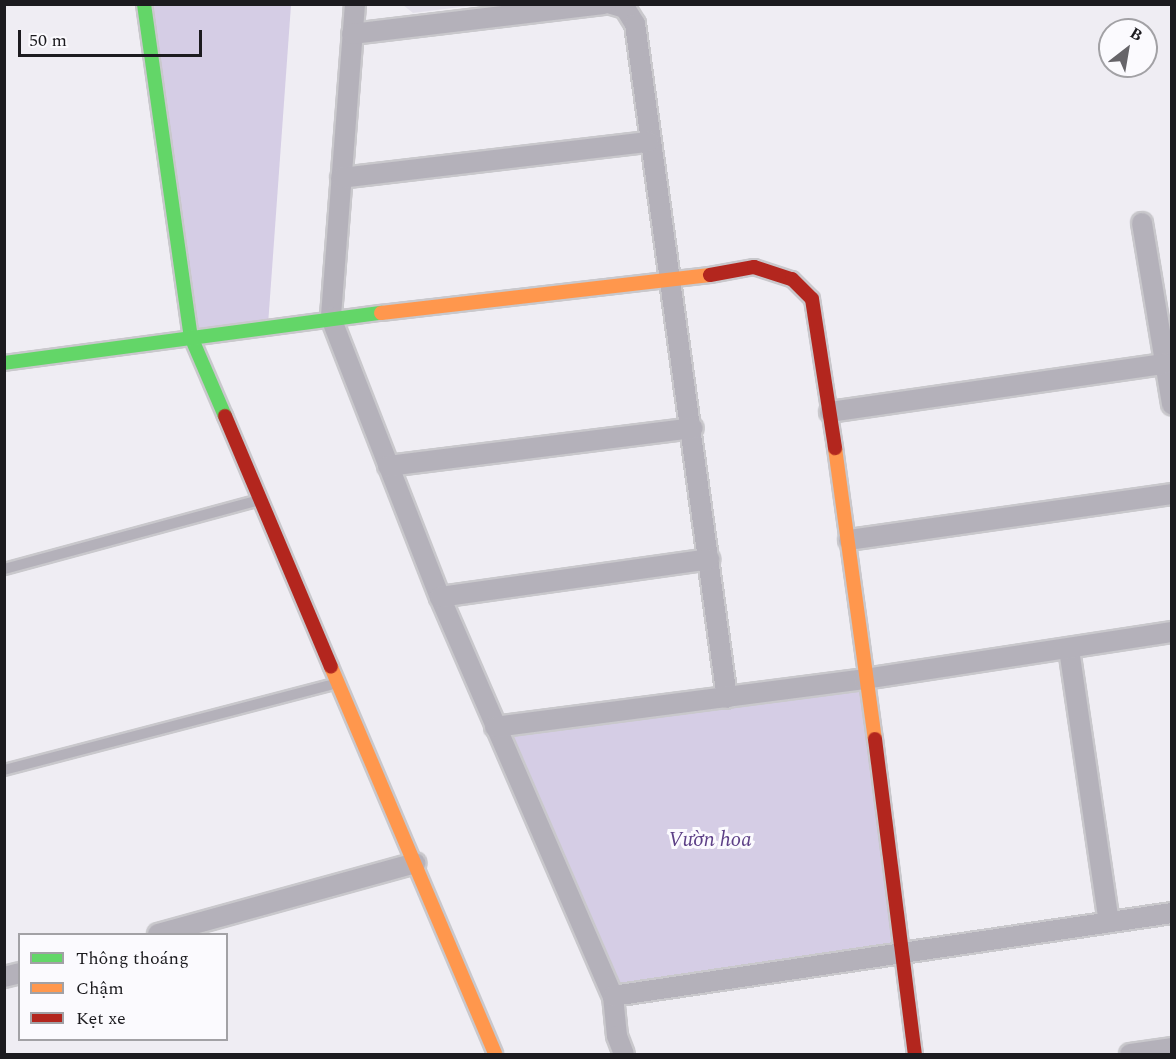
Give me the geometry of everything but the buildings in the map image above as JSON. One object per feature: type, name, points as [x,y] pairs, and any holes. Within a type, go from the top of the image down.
[{"type":"street","points":[[144,4],[190,337],[495,1054]]},
{"type":"street","points":[[355,4],[331,318],[440,597],[613,996],[618,1036],[624,1054]]},
{"type":"street","points":[[352,34],[603,4]]},
{"type":"street","points":[[611,4],[625,8],[634,24],[649,142],[693,428],[727,698]]},
{"type":"street","points":[[341,178],[649,142]]},
{"type":"street","points":[[1142,223],[1172,405]]},
{"type":"street","points":[[4,363],[331,318],[672,281],[754,267],[792,279],[812,299],[830,412],[849,540],[864,679],[915,1054]]},
{"type":"street","points":[[830,412],[1165,364]]},
{"type":"street","points":[[388,466],[693,428]]},
{"type":"street","points":[[849,540],[1172,494]]},
{"type":"street","points":[[440,597],[709,559]]},
{"type":"street","points":[[495,727],[864,679],[1172,632]]},
{"type":"street","points":[[1069,649],[1108,922]]},
{"type":"street","points":[[162,933],[415,863]]},
{"type":"street","points":[[613,996],[1172,913]]},
{"type":"street","points":[[1130,1054],[1172,1048]]},
{"type":"lane","points":[[4,569],[260,499]]},
{"type":"lane","points":[[4,770],[338,683]]},
{"type":"shaded area","points":[[403,5],[476,5],[413,13]]},
{"type":"green space","points":[[146,5],[291,5],[268,325],[191,335]]},
{"type":"green space","name":"Vườn hoa","points":[[863,681],[900,951],[614,994],[497,728]]},
{"type":"traffic: fast","points":[[144,4],[191,337],[225,416]]},
{"type":"traffic: fast","points":[[4,363],[381,313]]},
{"type":"traffic: slow","points":[[381,313],[710,275]]},
{"type":"traffic: slow","points":[[835,448],[875,739]]},
{"type":"traffic: slow","points":[[331,667],[495,1054]]},
{"type":"traffic: jam","points":[[710,275],[754,267],[792,279],[812,299],[835,448]]},
{"type":"traffic: jam","points":[[225,416],[331,667]]},
{"type":"traffic: jam","points":[[875,739],[915,1054]]}]
